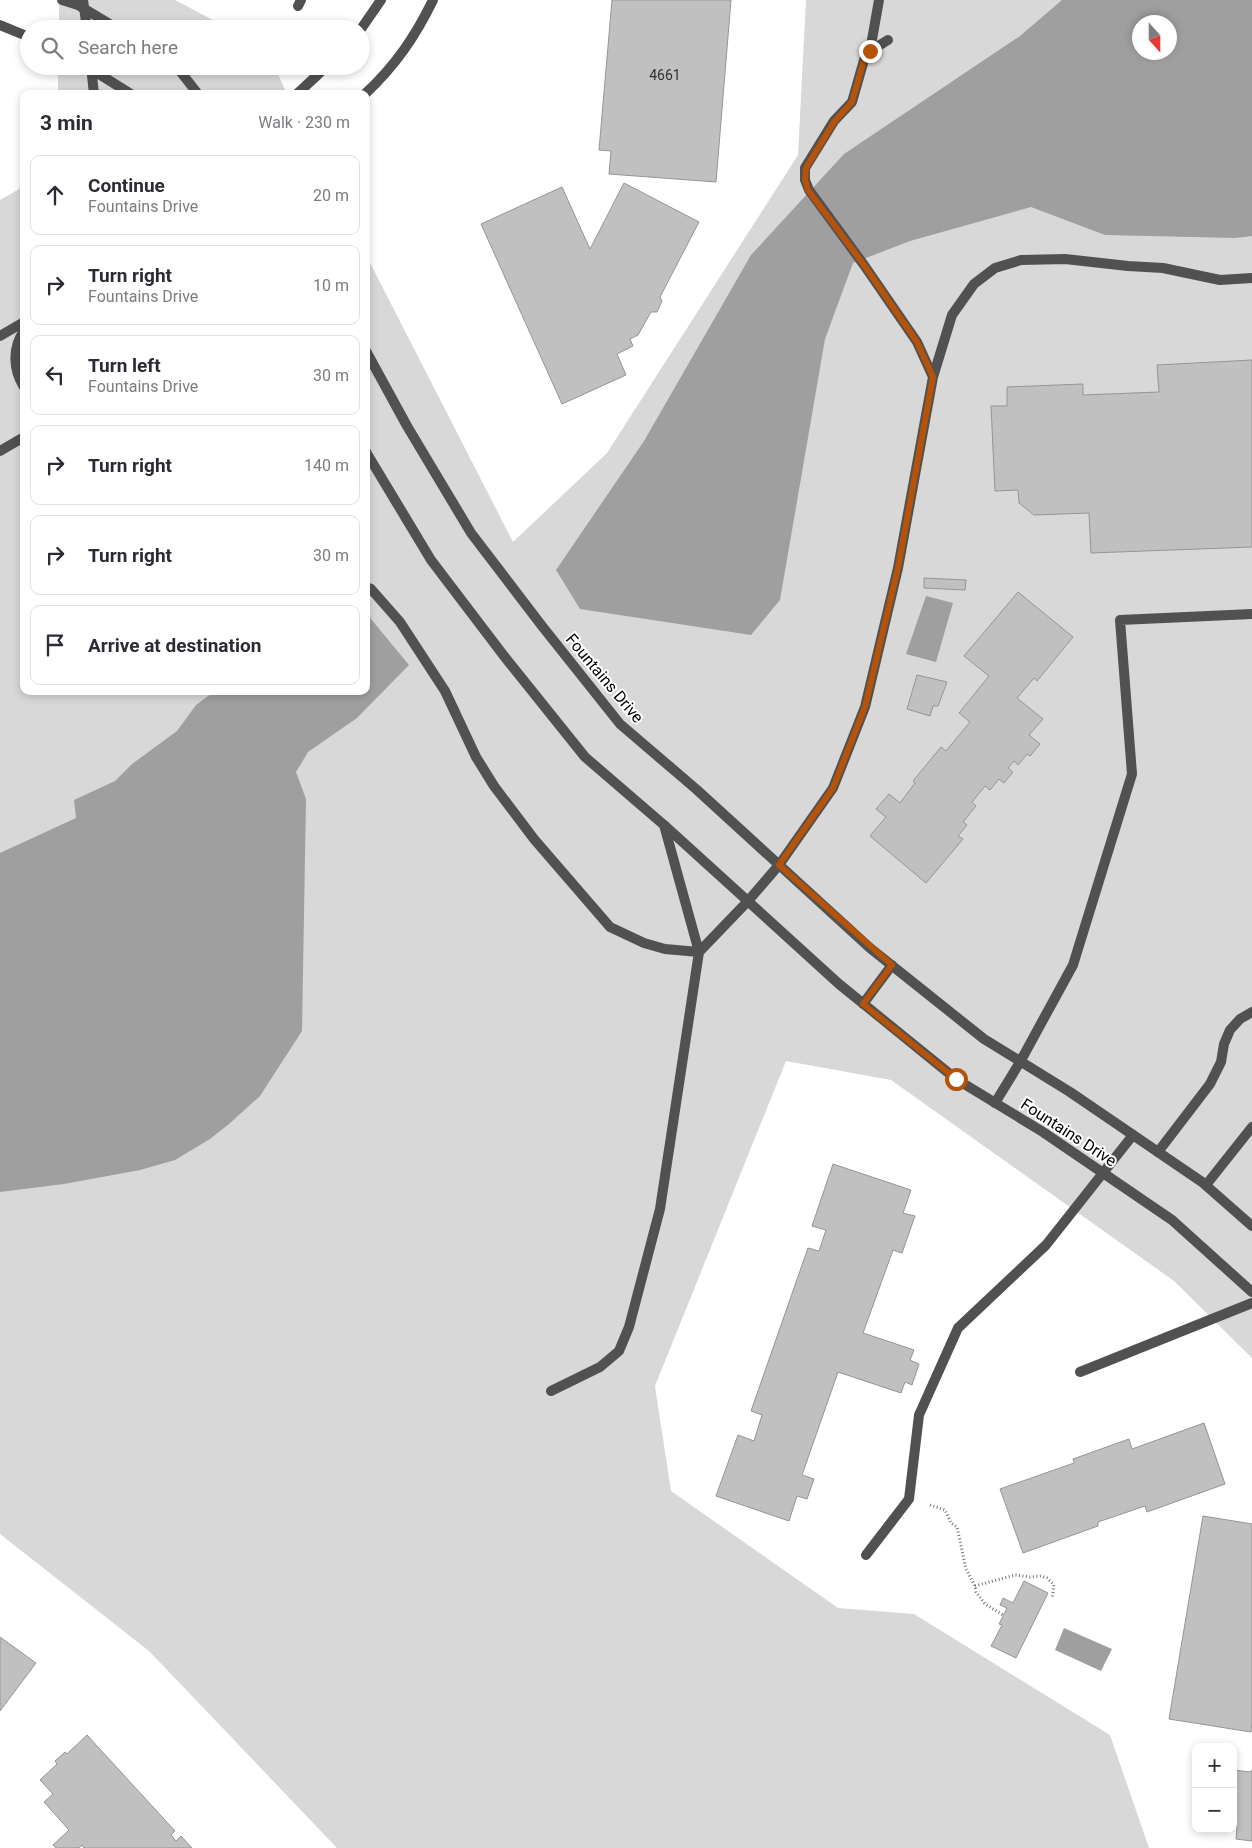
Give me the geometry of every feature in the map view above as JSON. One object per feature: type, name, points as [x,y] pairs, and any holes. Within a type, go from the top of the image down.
[{"type":"street","points":[[62,0],[84,4],[106,20]]},
{"type":"street","points":[[367,20],[381,0]]},
{"type":"street","points":[[369,90],[384,76],[419,30],[433,0]]},
{"type":"street","points":[[879,0],[870,51],[864,60],[852,102],[834,122],[806,168],[805,180],[808,190],[864,265],[917,342],[933,377]]},
{"type":"street","points":[[84,4],[85,20]]},
{"type":"street","points":[[0,25],[20,33]]},
{"type":"street","points":[[870,51],[888,40]]},
{"type":"street","points":[[91,75],[93,90]]},
{"type":"street","points":[[102,75],[125,90]]},
{"type":"street","points":[[183,75],[195,90]]},
{"type":"street","points":[[301,90],[317,75]]},
{"type":"street","points":[[699,952],[748,901],[779,865],[833,788],[865,707],[898,568],[933,377],[952,315],[974,284],[995,268],[1012,262],[1065,259],[1163,268],[1220,280],[1252,278]]},
{"type":"street","points":[[0,336],[20,324]]},
{"type":"street","points":[[20,340],[16,348],[15,360],[20,381]]},
{"type":"street","name":"Fountains Drive","points":[[370,357],[407,426],[471,533],[620,724],[696,789],[892,965],[984,1039],[1070,1092],[1206,1185],[1252,1226]]},
{"type":"street","points":[[0,451],[20,439]]},
{"type":"street","name":"Fountains Drive","points":[[370,459],[431,560],[585,757],[664,825],[839,984],[956,1079],[1044,1132],[1172,1220],[1252,1292]]},
{"type":"street","points":[[370,589],[400,622],[445,691],[476,757],[494,786],[534,839],[610,927],[644,943],[665,949],[699,952]]},
{"type":"street","points":[[995,1103],[1073,966],[1132,774],[1120,620],[1252,614]]},
{"type":"street","points":[[551,1391],[600,1367],[619,1351],[629,1327],[660,1209],[699,952],[664,825]]},
{"type":"street","points":[[863,1004],[892,965]]},
{"type":"street","points":[[1158,1152],[1210,1084],[1221,1062],[1224,1044],[1230,1030],[1252,1012]]},
{"type":"street","points":[[1206,1185],[1252,1128]]},
{"type":"street","points":[[866,1554],[910,1499],[919,1415],[958,1328],[1046,1245],[1133,1135]]},
{"type":"street","points":[[1080,1372],[1252,1303]]},
{"type":"path","points":[[910,1499],[945,1510],[951,1523],[958,1528],[966,1569],[976,1592],[985,1604],[1003,1615]]},
{"type":"path","points":[[975,1586],[1015,1575],[1040,1576],[1047,1578],[1054,1585],[1052,1599]]},
{"type":"shaded area","points":[[59,0],[175,0],[213,20],[59,20]]},
{"type":"shaded area","points":[[806,0],[1252,0],[1252,1358],[1174,1281],[891,1080],[786,1061],[655,1386],[671,1491],[838,1608],[914,1614],[1110,1735],[1149,1848],[337,1848],[149,1651],[0,1534],[0,200],[20,188],[20,695],[370,695],[370,263],[513,542],[607,453],[798,155]]},
{"type":"shaded area","points":[[1062,0],[1252,0],[1252,236],[1235,238],[1105,235],[1031,207],[910,241],[853,263],[825,339],[780,600],[751,635],[580,609],[556,570],[644,441],[751,255],[844,154],[1020,36]]},
{"type":"shaded area","points":[[58,75],[278,75],[285,90],[58,90]]},
{"type":"shaded area","points":[[926,596],[953,603],[936,662],[906,654]]},
{"type":"shaded area","points":[[370,618],[409,665],[357,718],[308,752],[296,772],[306,799],[302,1031],[260,1096],[210,1139],[175,1160],[140,1170],[64,1184],[0,1192],[0,853],[76,818],[74,800],[115,781],[132,764],[177,731],[196,705],[210,695],[370,695]]},
{"type":"shaded area","points":[[1064,1628],[1112,1649],[1101,1671],[1055,1650]]},
{"type":"building","points":[[612,0],[731,0],[716,182],[609,174],[611,151],[599,150]]},
{"type":"building","points":[[624,183],[699,222],[660,297],[662,301],[657,312],[651,312],[638,335],[630,339],[633,346],[617,354],[626,375],[562,404],[481,224],[562,187],[590,249]]},
{"type":"building","points":[[1252,360],[1252,547],[1091,553],[1089,513],[1034,515],[1019,503],[1018,490],[995,491],[991,406],[1007,406],[1007,387],[1083,384],[1083,395],[1159,392],[1157,365]]},
{"type":"building","points":[[924,578],[966,580],[965,590],[924,588]]},
{"type":"building","points":[[1018,592],[1073,637],[1037,681],[1034,678],[1017,698],[1043,719],[1029,735],[1040,744],[1030,756],[1027,754],[1018,765],[1014,761],[1008,768],[1013,772],[1004,783],[999,779],[990,790],[985,786],[972,802],[976,806],[963,822],[967,825],[958,836],[963,839],[926,883],[870,836],[886,817],[876,809],[889,794],[900,803],[915,783],[913,781],[941,747],[946,751],[970,722],[959,713],[989,676],[964,656]]},
{"type":"building","points":[[917,675],[947,682],[938,706],[933,706],[930,716],[907,709]]},
{"type":"building","points":[[833,1164],[911,1190],[903,1213],[915,1216],[902,1253],[893,1250],[863,1333],[914,1350],[910,1360],[919,1364],[912,1385],[905,1382],[901,1393],[838,1372],[802,1475],[814,1479],[807,1499],[797,1496],[789,1521],[716,1496],[738,1435],[754,1441],[762,1415],[751,1411],[808,1248],[819,1251],[826,1230],[812,1226]]},
{"type":"building","points":[[1204,1423],[1225,1484],[1147,1512],[1145,1506],[1098,1522],[1098,1526],[1023,1553],[1000,1489],[1074,1463],[1073,1459],[1129,1439],[1132,1449]]},
{"type":"building","points":[[1203,1516],[1252,1524],[1251,1732],[1169,1719]]},
{"type":"building","points":[[1024,1581],[1048,1593],[1016,1658],[991,1646],[1002,1625],[999,1624],[1007,1608],[1000,1605],[1003,1598],[1013,1603]]},
{"type":"building","points":[[0,1637],[36,1663],[0,1711]]},
{"type":"building","points":[[87,1735],[175,1831],[171,1835],[176,1841],[181,1836],[192,1848],[84,1848],[82,1845],[79,1848],[56,1848],[53,1845],[69,1830],[44,1802],[53,1794],[40,1780],[57,1764],[55,1761],[65,1752],[67,1754]]},
{"type":"building","points":[[1237,1770],[1250,1772],[1252,1770],[1252,1841],[1236,1839]]},
{"type":"route","points":[[870,51],[864,60],[852,102],[834,122],[806,168],[805,180],[808,190],[864,265],[917,342],[933,377],[898,568],[865,707],[833,788],[779,865],[870,948],[892,965],[863,1004],[956,1079]]}]
